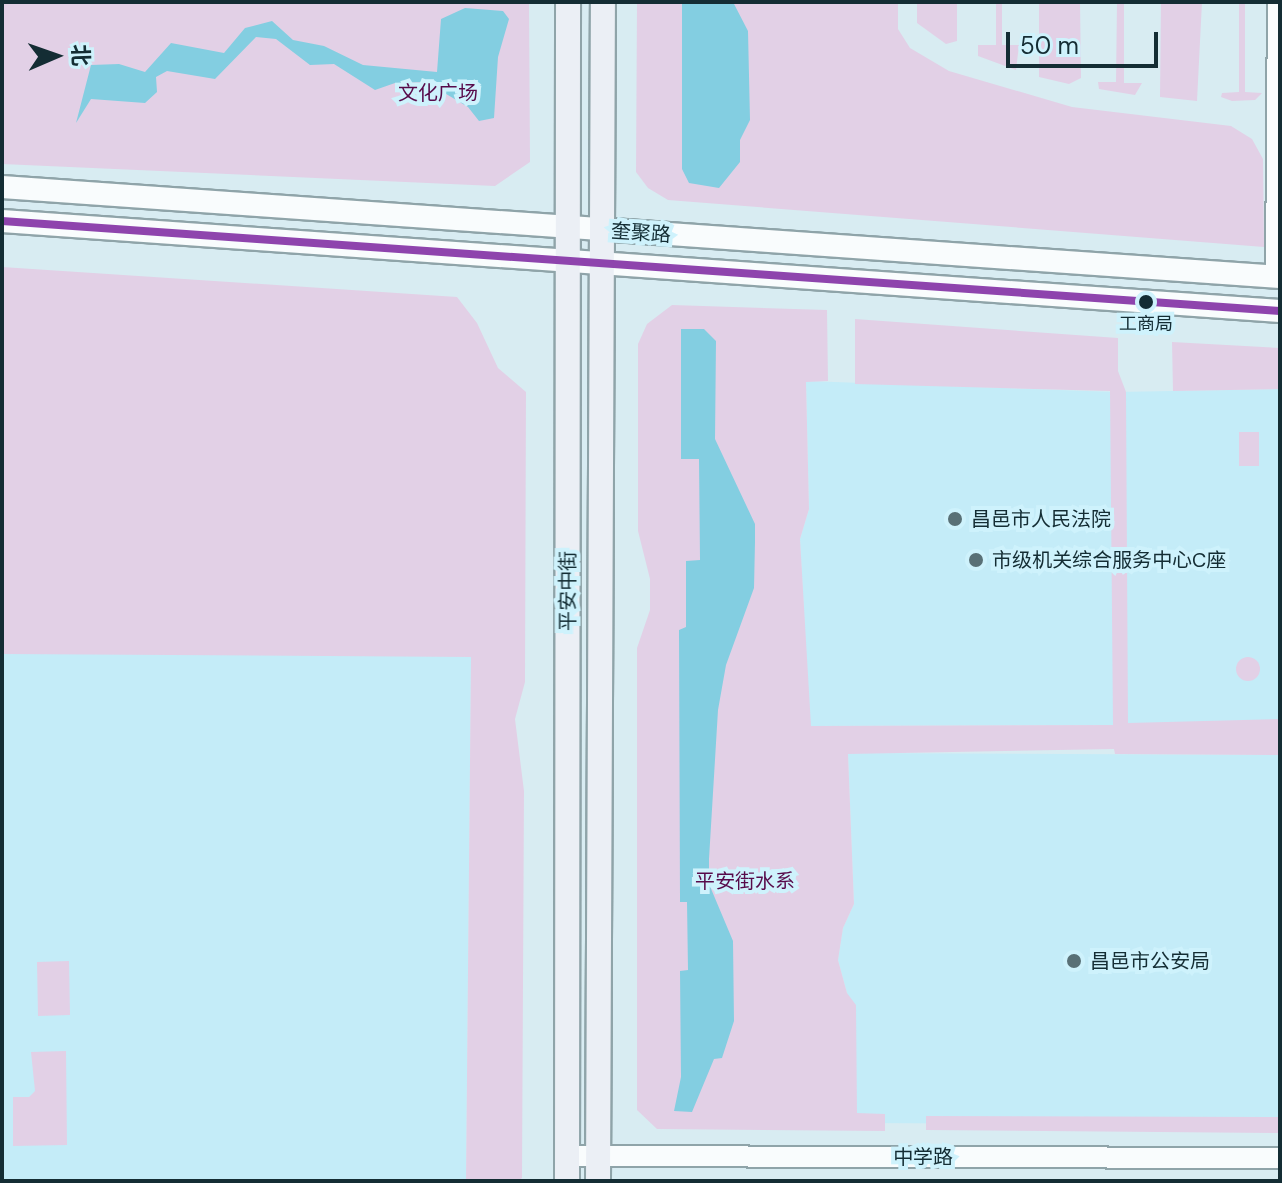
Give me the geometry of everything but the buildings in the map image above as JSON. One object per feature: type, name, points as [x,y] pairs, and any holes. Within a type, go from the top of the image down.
[{"type":"main road","name":"平安中街","points":[[567,1181],[568,2]]},
{"type":"main road","name":"平安中街","points":[[598,1170],[603,2]]},
{"type":"main road","name":"奎聚路","points":[[2,187],[1277,277]]},
{"type":"main road","name":"奎聚路","points":[[2,221],[570,260],[603,266],[1280,311]]},
{"type":"street","points":[[1276,2],[1277,277]]},
{"type":"street","name":"中学路","points":[[567,1156],[598,1170],[1280,1158]]},
{"type":"shaded area","points":[[2,335],[474,351],[466,1181],[2,1181]]},
{"type":"shaded area","points":[[806,381],[1116,392],[1280,389],[1280,744],[1121,725],[810,726],[800,539],[809,509]]},
{"type":"shaded area","points":[[848,753],[1280,755],[1280,1125],[857,1123],[847,993],[838,960],[843,928],[854,904]]},
{"type":"green space","name":"文化广场","points":[[2,2],[529,2],[530,162],[495,186],[2,164]]},
{"type":"green space","points":[[637,2],[898,2],[898,29],[910,48],[949,71],[1072,107],[1231,126],[1252,139],[1263,159],[1264,247],[668,200],[648,188],[636,172]]},
{"type":"green space","points":[[917,2],[957,2],[957,41],[946,44],[917,23]]},
{"type":"green space","points":[[996,2],[1002,2],[1002,45],[1019,45],[1016,70],[978,56],[978,45],[996,45]]},
{"type":"green space","points":[[1039,2],[1080,2],[1081,78],[1069,84],[1039,77]]},
{"type":"green space","points":[[1117,2],[1124,2],[1124,83],[1142,83],[1135,95],[1099,89],[1098,82],[1116,82]]},
{"type":"green space","points":[[1161,2],[1202,2],[1197,101],[1160,97]]},
{"type":"green space","points":[[1239,2],[1245,2],[1245,92],[1262,93],[1255,100],[1232,101],[1221,97],[1222,93],[1239,92]]},
{"type":"green space","points":[[2,267],[457,297],[477,323],[498,368],[526,392],[525,682],[515,719],[524,791],[522,1178],[518,1181],[466,1181],[471,657],[2,654]]},
{"type":"green space","name":"平安街水系","points":[[672,305],[827,310],[828,381],[806,382],[809,509],[800,539],[811,726],[1113,725],[1110,391],[855,384],[855,319],[1118,338],[1118,371],[1126,392],[1128,723],[1280,719],[1280,755],[1115,754],[1114,749],[848,754],[854,904],[843,928],[838,960],[847,993],[856,1005],[857,1113],[885,1114],[885,1131],[657,1129],[637,1110],[637,648],[650,610],[650,579],[638,531],[638,344],[647,324]]},
{"type":"green space","points":[[1172,342],[1280,348],[1280,389],[1173,391]]},
{"type":"green space","points":[[1239,432],[1259,432],[1259,466],[1239,466]]},
{"type":"green space","points":[[1248,657],[1259,664],[1260,669],[1253,680],[1248,681],[1237,674],[1236,669],[1243,658]]},
{"type":"green space","points":[[69,961],[70,1015],[38,1016],[37,962]]},
{"type":"green space","points":[[66,1051],[67,1145],[13,1146],[13,1097],[29,1097],[35,1091],[31,1052]]},
{"type":"green space","points":[[926,1116],[1280,1117],[1280,1133],[926,1130]]},
{"type":"water","points":[[682,2],[733,2],[748,31],[750,120],[740,140],[740,162],[719,188],[689,183],[682,169]]},
{"type":"water","points":[[465,8],[503,11],[509,19],[498,57],[494,118],[479,121],[468,107],[426,82],[395,83],[375,90],[334,64],[310,65],[276,39],[256,37],[215,79],[167,71],[156,77],[157,92],[145,103],[91,99],[76,123],[91,65],[119,64],[145,72],[171,43],[224,53],[245,28],[272,21],[293,40],[324,46],[363,65],[437,72],[441,19]]},
{"type":"water","points":[[681,329],[704,329],[716,341],[715,439],[755,524],[754,588],[726,665],[718,710],[709,859],[709,884],[733,941],[734,1021],[722,1058],[714,1059],[692,1112],[674,1111],[681,1077],[680,971],[688,970],[687,902],[680,902],[679,630],[686,627],[686,561],[700,560],[699,459],[681,459]]},
{"type":"transit line","points":[[2,221],[1280,311]]},
{"type":"place","name":"工商局","points":[[1146,302]]},
{"type":"place","name":"昌邑市人民法院","points":[[955,519]]},
{"type":"place","name":"市级机关综合服务中心C座","points":[[976,560]]},
{"type":"place","name":"昌邑市公安局","points":[[1074,961]]}]
